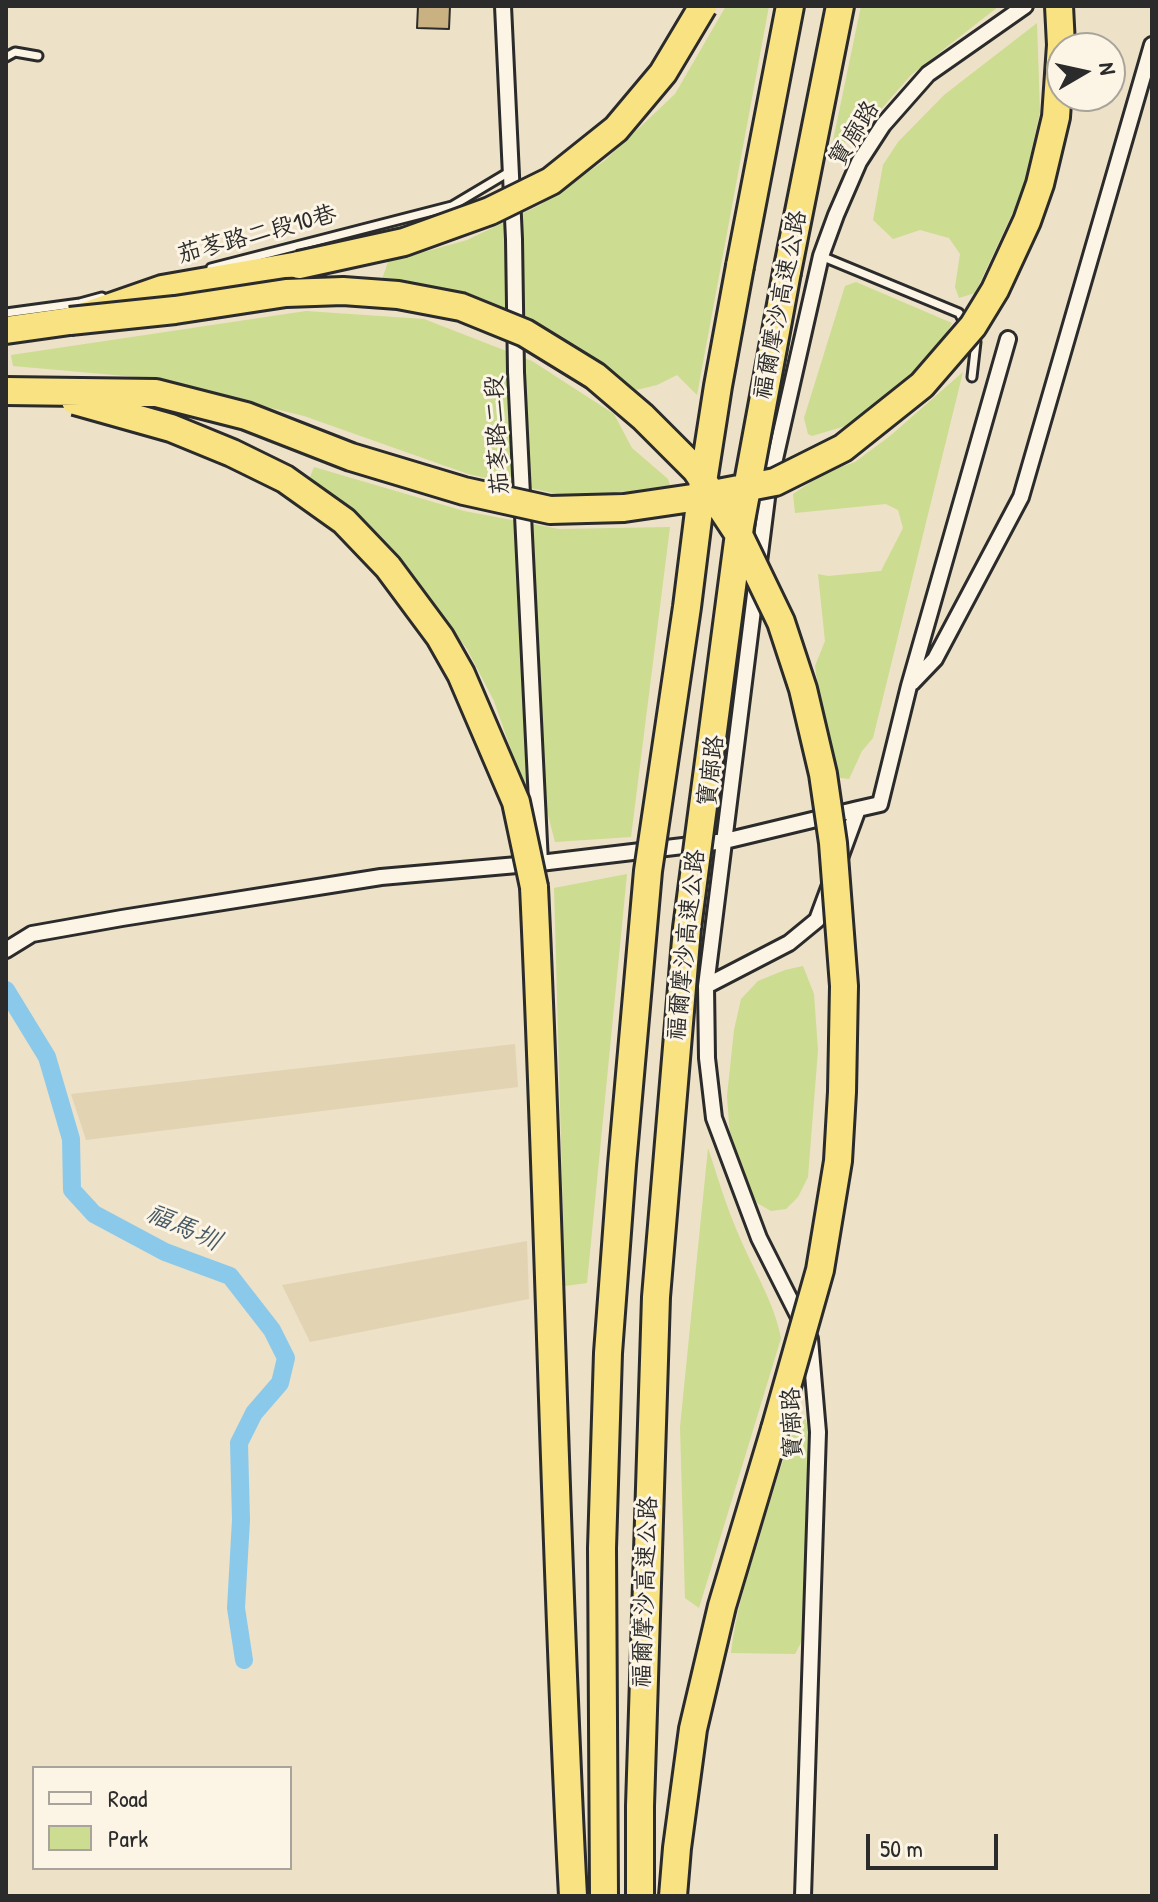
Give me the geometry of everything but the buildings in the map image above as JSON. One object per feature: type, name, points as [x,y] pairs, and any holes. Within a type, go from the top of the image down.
[{"type":"highway","points":[[70,321],[162,289],[299,265],[404,242],[490,211],[539,187],[551,181],[616,129],[663,73],[703,6]]},
{"type":"highway","name":"福爾摩沙高速公路","points":[[604,1896],[602,1548],[608,1353],[648,871],[718,386],[790,6]]},
{"type":"highway","name":"福爾摩沙高速公路","points":[[640,1896],[656,1297],[687,928],[740,526],[840,6]]},
{"type":"highway","points":[[6,391],[156,393],[246,416],[351,457],[464,491],[550,510],[624,508],[775,482],[843,448],[922,385],[973,326],[995,290],[1013,254],[1040,184],[1056,117],[1061,45],[1059,6]]},
{"type":"highway","points":[[6,330],[286,293],[343,291],[398,295],[461,307],[525,333],[595,376],[643,417],[696,470],[739,535],[781,622],[803,689],[823,774],[833,843],[844,986],[838,1161],[820,1270],[722,1606],[693,1729],[673,1896]]},
{"type":"highway","points":[[41,391],[171,428],[232,453],[285,479],[344,521],[388,567],[440,637],[467,686],[516,802],[534,887],[558,1597],[573,1896]]},
{"type":"street","name":"茄苳路二段","points":[[503,6],[514,239],[516,372],[540,863]]},
{"type":"street","name":"寶廍路","points":[[803,1896],[818,1432],[810,1339],[759,1238],[714,1118],[707,1058],[706,986],[768,490],[821,256],[859,162],[883,125],[928,74],[1025,6]]},
{"type":"street","points":[[909,686],[935,659],[1021,497],[1152,45]]},
{"type":"street","points":[[6,950],[32,934],[122,918],[381,877],[540,863],[725,841],[880,804],[909,686],[1008,339]]},
{"type":"street","points":[[706,986],[789,943],[817,920],[858,809]]},
{"type":"lane","points":[[6,57],[15,52],[38,56]]},
{"type":"lane","name":"茄苳路二段10巷","points":[[202,270],[452,206],[510,171]]},
{"type":"lane","points":[[821,256],[959,313],[976,342],[972,377]]},
{"type":"lane","name":"茄苳路二段10巷","points":[[141,286],[172,278]]},
{"type":"lane","points":[[6,313],[80,303],[110,294]]},
{"type":"shaded area","points":[[515,1044],[518,1087],[86,1140],[71,1094]]},
{"type":"shaded area","points":[[527,1241],[529,1299],[310,1342],[282,1285]]},
{"type":"green space","points":[[726,6],[769,6],[697,395],[677,375],[657,385],[636,390],[546,329],[459,295],[381,282],[388,262],[467,240],[540,205],[604,161],[675,94]]},
{"type":"green space","points":[[861,6],[999,6],[911,75],[868,124],[830,155]]},
{"type":"green space","points":[[1037,23],[1040,112],[1022,193],[975,293],[959,298],[955,287],[960,254],[949,238],[920,230],[893,239],[873,220],[883,165],[898,142],[944,95]]},
{"type":"green space","points":[[856,282],[952,323],[944,339],[912,375],[852,424],[812,436],[808,434],[804,418],[845,286]]},
{"type":"green space","points":[[306,311],[424,319],[532,361],[614,414],[632,448],[668,479],[670,485],[630,498],[566,496],[468,474],[304,416],[148,378],[13,366],[11,355]]},
{"type":"green space","points":[[963,372],[873,738],[862,751],[849,779],[834,777],[815,666],[825,641],[818,574],[828,576],[881,571],[903,528],[898,510],[886,504],[795,513],[793,494],[826,472],[855,462],[890,436]]},
{"type":"green space","points":[[314,467],[464,511],[559,529],[670,527],[631,837],[555,842],[542,792],[526,793],[494,701],[467,649],[375,533],[310,477]]},
{"type":"green space","points":[[627,874],[587,1283],[565,1286],[554,888]]},
{"type":"green space","points":[[803,966],[814,994],[818,1050],[808,1177],[798,1197],[786,1209],[771,1211],[757,1203],[740,1168],[730,1137],[727,1096],[734,1030],[741,999],[758,981]]},
{"type":"green space","points":[[708,1148],[731,1216],[769,1299],[781,1338],[699,1608],[685,1598],[680,1427]]},
{"type":"green space","points":[[800,1416],[806,1420],[809,1435],[803,1639],[795,1654],[731,1653],[746,1581]]},
{"type":"waterway","name":"福馬圳","points":[[6,990],[47,1057],[71,1139],[72,1190],[94,1214],[165,1252],[230,1276],[272,1330],[286,1358],[280,1383],[254,1413],[239,1443],[241,1520],[236,1608],[244,1660]]}]
